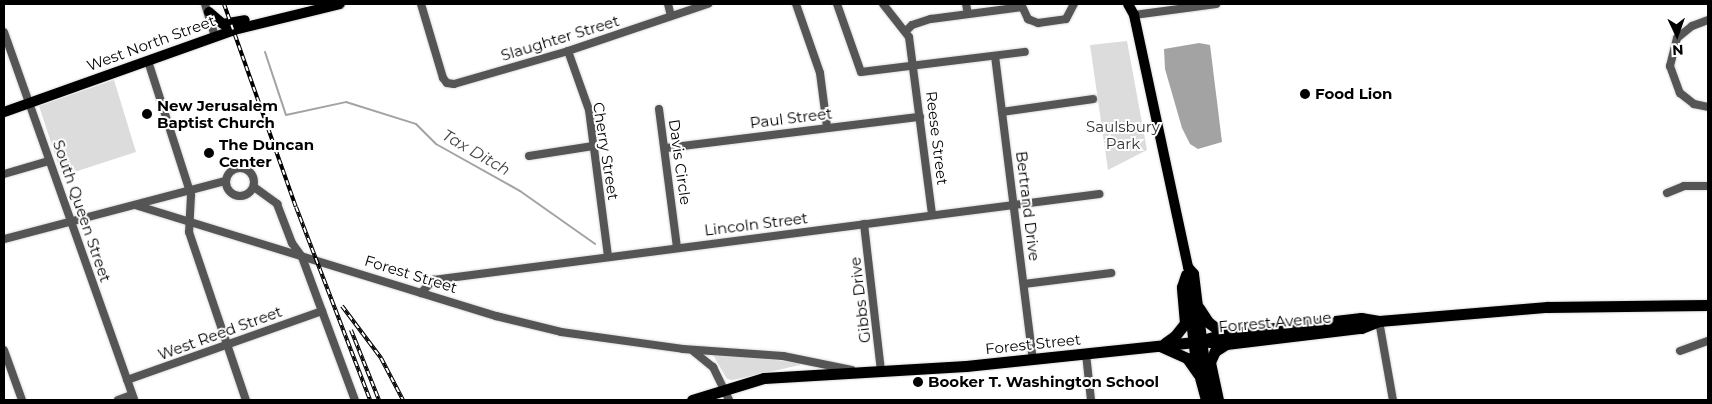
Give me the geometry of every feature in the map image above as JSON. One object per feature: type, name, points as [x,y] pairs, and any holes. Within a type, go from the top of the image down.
[{"type":"highway","points":[[1159,346],[1175,336],[1185,323],[1182,287],[1187,271]]},
{"type":"highway","name":"Forrest Avenue","points":[[1198,341],[1361,328],[1379,321],[1540,307],[1708,305]]},
{"type":"highway","points":[[1198,308],[1204,318],[1225,339],[1211,358],[1218,400]]},
{"type":"highway","name":"Forest Street","points":[[727,395],[764,378],[881,372],[1086,354],[1198,341]]},
{"type":"highway","points":[[1159,346],[1187,358],[1198,374]]},
{"type":"highway","points":[[692,400],[727,395]]},
{"type":"main road","name":"West North Street","points":[[4,112],[215,36],[340,4]]},
{"type":"main road","points":[[1128,4],[1134,15],[1187,271],[1198,341],[1214,400]]},
{"type":"main road","points":[[1134,15],[1137,4]]},
{"type":"main road","points":[[207,8],[216,21],[225,24],[298,14]]},
{"type":"main road","points":[[1187,271],[1194,274],[1198,308],[1198,374],[1206,400]]},
{"type":"street","name":"Slaughter Street","points":[[421,4],[447,83],[454,84],[568,51],[708,4]]},
{"type":"street","points":[[668,4],[672,16]]},
{"type":"street","points":[[796,4],[820,73],[827,127]]},
{"type":"street","points":[[837,4],[861,72],[1025,52]]},
{"type":"street","points":[[883,4],[906,31],[912,25],[931,19],[1021,6],[1028,19],[1052,22],[1066,19],[1074,4]]},
{"type":"street","points":[[966,4],[968,14]]},
{"type":"street","points":[[1134,15],[1216,4]]},
{"type":"street","points":[[207,8],[215,36]]},
{"type":"street","points":[[1708,20],[1692,26],[1677,38],[1670,66],[1680,93],[1694,104],[1708,107]]},
{"type":"street","name":"Reese Street","points":[[906,31],[913,66],[932,214]]},
{"type":"street","name":"South Queen Street","points":[[4,32],[133,398]]},
{"type":"street","name":"Cherry Street","points":[[568,51],[589,110],[608,257]]},
{"type":"street","name":"Bertrand Drive","points":[[995,56],[1033,359]]},
{"type":"street","points":[[148,60],[190,190],[189,232],[246,400]]},
{"type":"street","points":[[1002,112],[1094,100]]},
{"type":"street","name":"Davis Circle","points":[[659,109],[666,148],[677,248]]},
{"type":"street","name":"Paul Street","points":[[666,148],[920,117]]},
{"type":"street","points":[[528,156],[593,146]]},
{"type":"street","points":[[4,174],[49,160]]},
{"type":"street","points":[[254,187],[249,193],[240,197],[229,192],[225,181],[229,173],[240,168],[251,172],[254,187],[277,204],[292,243],[302,257],[356,400]]},
{"type":"street","points":[[4,239],[225,181]]},
{"type":"street","points":[[1667,193],[1684,186],[1708,186]]},
{"type":"street","name":"Lincoln Street","points":[[421,293],[433,280],[932,214],[1100,194]]},
{"type":"street","name":"Forest Street","points":[[135,205],[421,293],[561,332],[683,348],[783,356],[866,372]]},
{"type":"street","name":"Gibbs Drive","points":[[864,224],[881,372]]},
{"type":"street","points":[[1024,284],[1110,274]]},
{"type":"street","name":"West Reed Street","points":[[127,380],[322,311]]},
{"type":"street","points":[[1379,321],[1393,400],[1389,400]]},
{"type":"street","points":[[1680,351],[1708,341]]},
{"type":"street","name":"Forest Street","points":[[683,348],[706,359],[727,395]]},
{"type":"street","points":[[4,350],[22,400]]},
{"type":"street","points":[[1086,354],[1091,400]]},
{"type":"street","points":[[118,400],[133,398]]},
{"type":"green space","name":"Saulsbury Park","points":[[1127,41],[1147,150],[1108,170],[1090,45]]},
{"type":"green space","points":[[114,80],[136,152],[62,176],[39,106]]},
{"type":"green space","points":[[712,353],[800,363],[800,365],[732,380],[727,379]]},
{"type":"shaded area","points":[[1199,43],[1210,45],[1222,142],[1198,149],[1190,144],[1182,128],[1165,69],[1164,49]]},
{"type":"waterway","name":"Tax Ditch","points":[[265,52],[286,115],[346,102],[416,124],[436,144],[520,191],[595,244]]},
{"type":"railway","points":[[224,4],[296,207],[370,400]]},
{"type":"railway","points":[[342,306],[381,358],[403,400]]},
{"type":"railway","points":[[351,330],[379,400]]},
{"type":"place","name":"Food Lion","points":[[1305,94]]},
{"type":"place","name":"New Jerusalem Baptist Church","points":[[147,114]]},
{"type":"place","name":"The Duncan Center","points":[[209,153]]},
{"type":"place","name":"Booker T. Washington School","points":[[918,382]]}]
